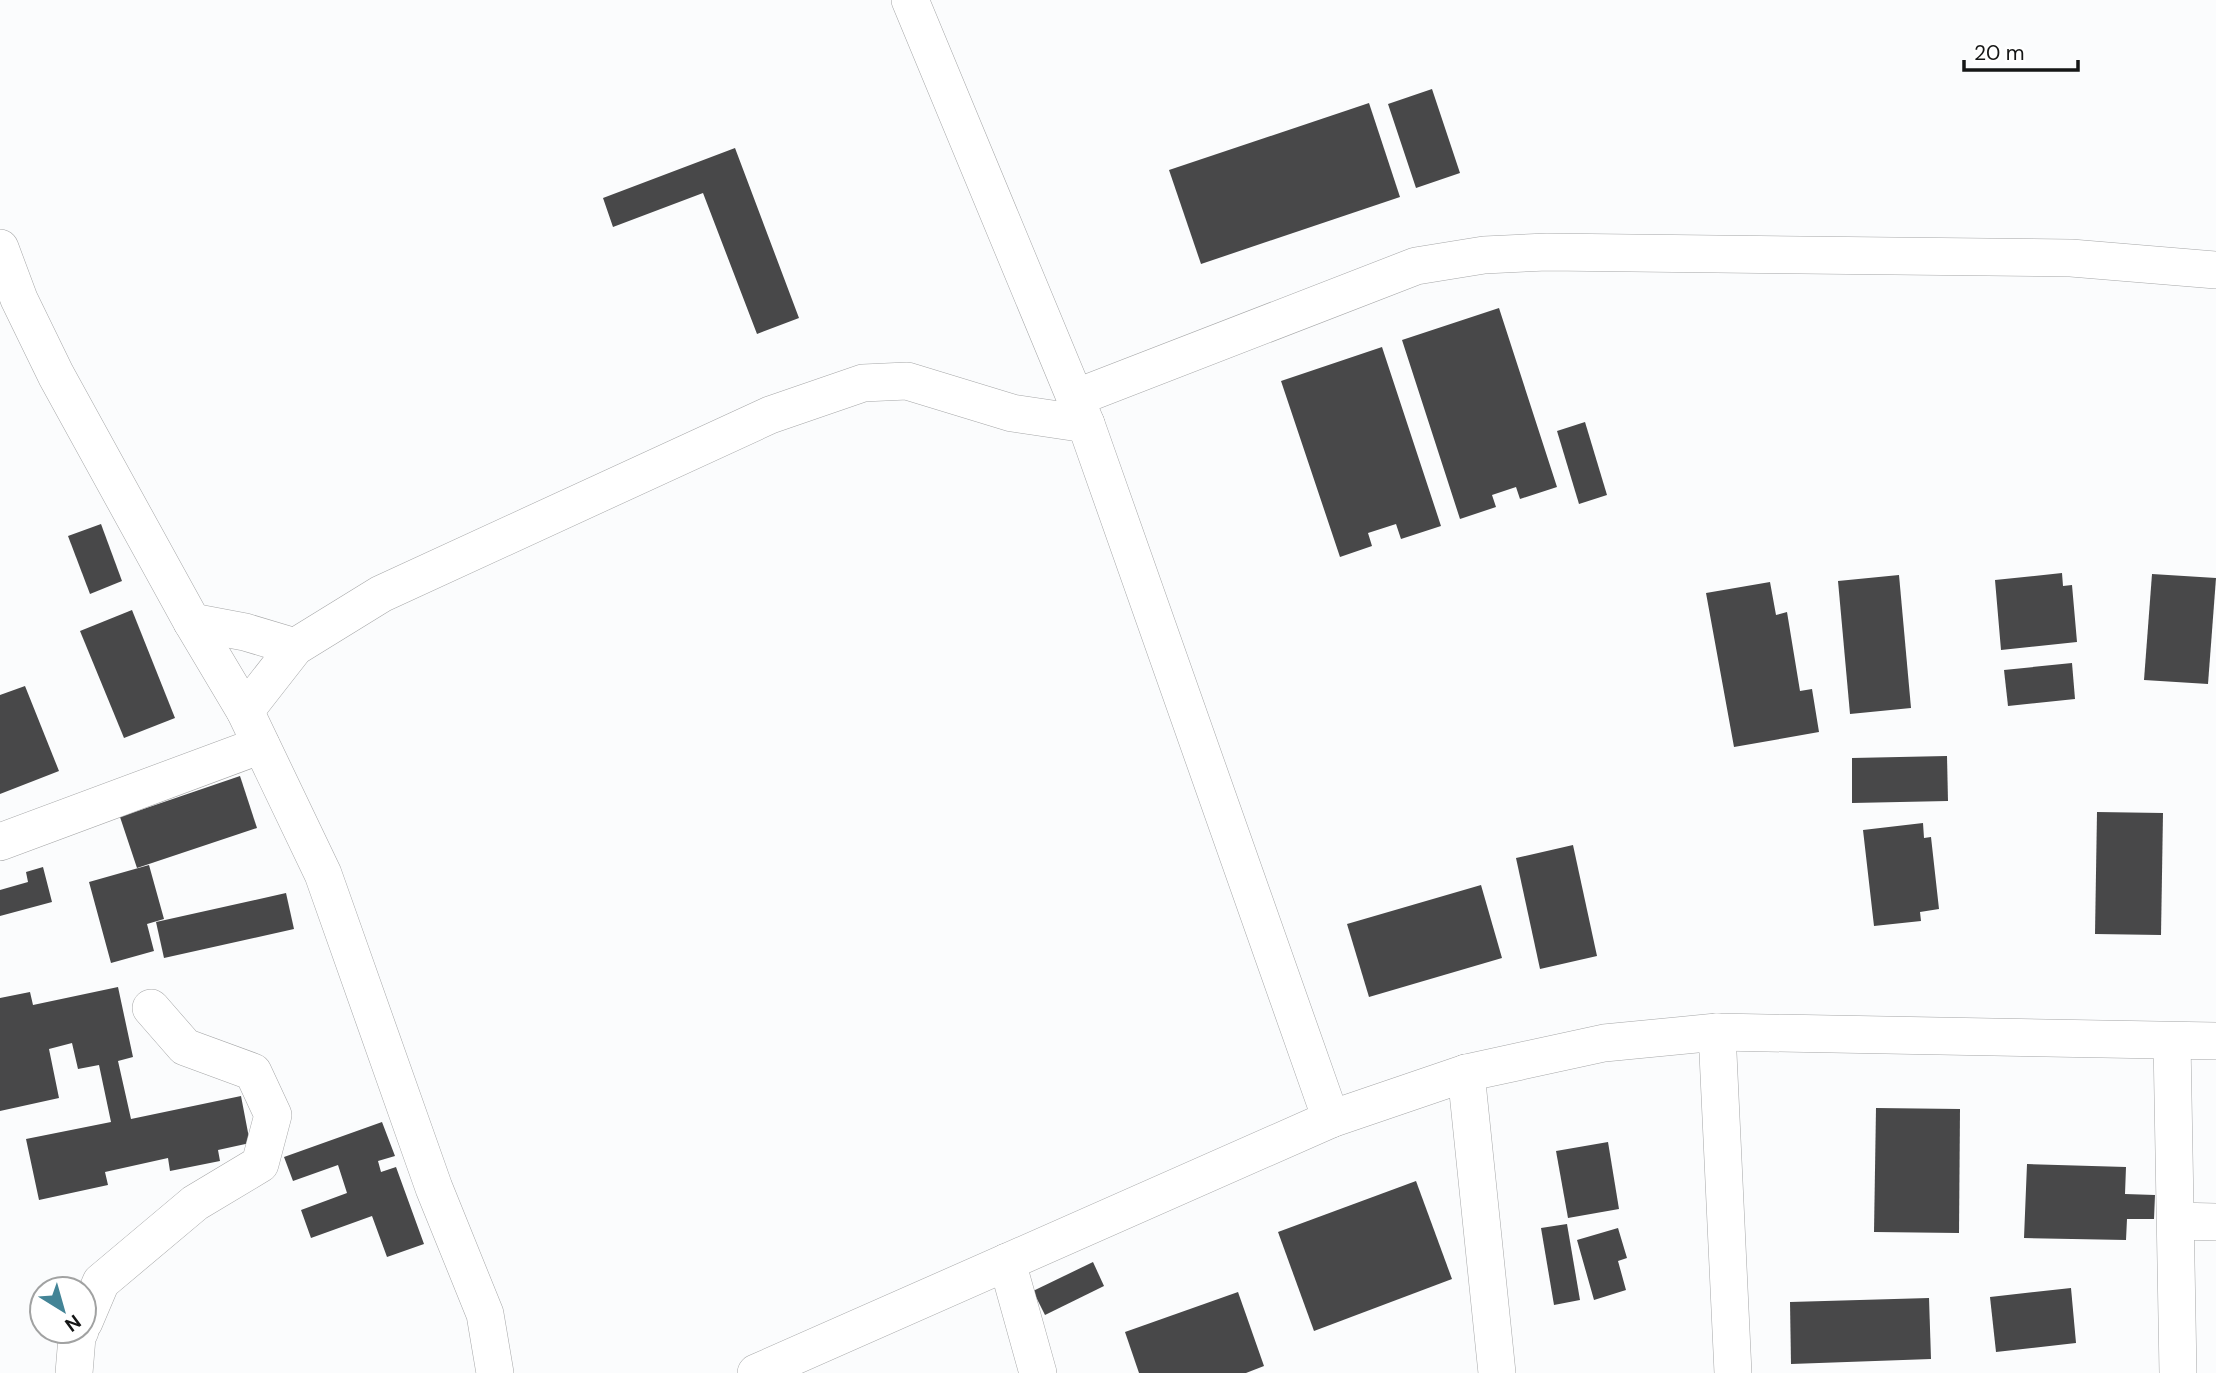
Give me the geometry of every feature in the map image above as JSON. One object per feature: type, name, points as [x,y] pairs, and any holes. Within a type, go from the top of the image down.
[{"type":"street","points":[[910,0],[1080,411],[1331,1119]]},
{"type":"street","points":[[0,248],[19,299],[56,375],[192,622],[245,711],[323,874],[434,1188],[485,1314],[495,1373]]},
{"type":"street","points":[[245,711],[295,647],[381,594],[770,415],[863,383],[907,381],[1012,413],[1080,411],[1416,266],[1484,255],[1547,252],[2071,258],[2216,270]]},
{"type":"street","points":[[192,622],[244,632],[295,647]]},
{"type":"street","points":[[0,842],[261,745]]},
{"type":"street","points":[[98,1289],[101,1282],[195,1203],[260,1164],[273,1115],[253,1072],[185,1047],[151,1008]]},
{"type":"street","points":[[1717,1032],[1733,1373]]},
{"type":"street","points":[[756,1373],[1331,1119],[1466,1073],[1604,1043],[1717,1032],[2216,1041]]},
{"type":"street","points":[[2172,1041],[2178,1373]]},
{"type":"street","points":[[1466,1073],[1497,1373]]},
{"type":"street","points":[[2176,1221],[2216,1222]]},
{"type":"street","points":[[1007,1262],[1038,1373]]},
{"type":"street","points":[[74,1373],[76,1345]]},
{"type":"building","points":[[1432,89],[1460,173],[1416,188],[1388,104]]},
{"type":"building","points":[[1369,103],[1400,197],[1201,264],[1169,170]]},
{"type":"building","points":[[735,148],[799,318],[757,334],[703,193],[613,227],[603,198]]},
{"type":"building","points":[[1499,308],[1557,487],[1520,499],[1516,487],[1492,495],[1496,507],[1460,519],[1402,340]]},
{"type":"building","points":[[1382,347],[1441,526],[1401,539],[1396,524],[1368,533],[1372,546],[1340,557],[1281,381]]},
{"type":"building","points":[[1585,422],[1607,495],[1579,504],[1557,431]]},
{"type":"building","points":[[101,524],[122,581],[90,594],[68,536]]},
{"type":"building","points":[[2062,573],[2063,586],[2072,585],[2077,642],[2001,650],[1995,580]]},
{"type":"building","points":[[2152,574],[2216,578],[2208,684],[2144,680]]},
{"type":"building","points":[[1899,575],[1911,708],[1850,714],[1838,581]]},
{"type":"building","points":[[1770,582],[1776,615],[1787,612],[1800,691],[1812,689],[1819,732],[1734,747],[1706,593]]},
{"type":"building","points":[[132,610],[175,718],[124,738],[80,631]]},
{"type":"building","points":[[2072,663],[2075,699],[2008,706],[2004,670]]},
{"type":"building","points":[[25,686],[59,771],[0,794],[0,695]]},
{"type":"building","points":[[1947,756],[1948,801],[1852,803],[1852,758]]},
{"type":"building","points":[[240,776],[257,828],[137,868],[120,817]]},
{"type":"building","points":[[2097,812],[2163,813],[2161,935],[2095,934]]},
{"type":"building","points":[[1923,823],[1924,838],[1931,837],[1939,909],[1920,912],[1921,921],[1874,926],[1863,830]]},
{"type":"building","points":[[1573,845],[1597,956],[1540,969],[1516,858]]},
{"type":"building","points":[[149,865],[164,919],[147,924],[154,951],[111,963],[89,882]]},
{"type":"building","points":[[43,867],[52,902],[0,916],[0,890],[28,882],[26,872]]},
{"type":"building","points":[[1481,885],[1502,958],[1369,997],[1347,924]]},
{"type":"building","points":[[286,893],[294,929],[164,958],[156,922]]},
{"type":"building","points":[[118,987],[133,1057],[118,1061],[131,1119],[241,1096],[250,1143],[218,1150],[220,1161],[170,1171],[168,1158],[105,1172],[108,1185],[39,1200],[26,1139],[111,1122],[99,1065],[78,1069],[72,1043],[49,1049],[59,1098],[0,1111],[0,998],[30,992],[33,1005]]},
{"type":"building","points":[[1876,1108],[1960,1109],[1959,1233],[1874,1232]]},
{"type":"building","points":[[382,1122],[395,1156],[378,1161],[381,1172],[396,1167],[424,1244],[387,1257],[372,1216],[311,1238],[301,1210],[347,1193],[338,1165],[293,1181],[284,1157]]},
{"type":"building","points":[[1608,1142],[1619,1209],[1568,1218],[1556,1151]]},
{"type":"building","points":[[2027,1164],[2126,1167],[2125,1194],[2155,1195],[2154,1219],[2127,1219],[2126,1240],[2024,1238]]},
{"type":"building","points":[[1416,1181],[1452,1279],[1314,1331],[1278,1232]]},
{"type":"building","points":[[1567,1224],[1580,1300],[1554,1305],[1541,1228]]},
{"type":"building","points":[[1618,1228],[1627,1258],[1618,1261],[1626,1290],[1594,1300],[1577,1240]]},
{"type":"building","points":[[1093,1262],[1104,1286],[1045,1315],[1033,1291]]},
{"type":"building","points":[[2071,1288],[2076,1343],[1996,1352],[1990,1297]]},
{"type":"building","points":[[1238,1292],[1264,1366],[1246,1373],[1139,1373],[1125,1332]]},
{"type":"building","points":[[1929,1298],[1931,1359],[1791,1364],[1790,1302]]}]
